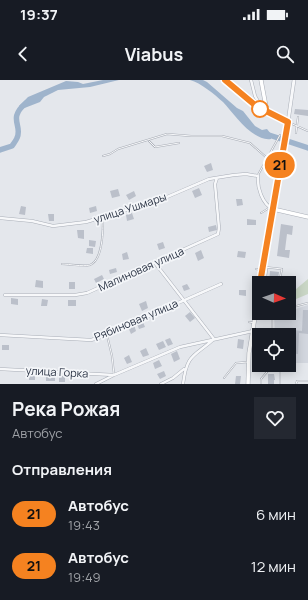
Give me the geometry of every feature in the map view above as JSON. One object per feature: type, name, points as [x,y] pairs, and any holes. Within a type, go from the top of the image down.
[{"type":"main road","points":[[261,80],[265,111],[288,122],[271,208],[262,276]]},
{"type":"main road","points":[[271,208],[308,217]]},
{"type":"main road","points":[[253,328],[255,320]]},
{"type":"main road","points":[[248,384],[252,339]]},
{"type":"street","points":[[225,80],[265,111]]},
{"type":"street","points":[[251,80],[255,96],[265,111]]},
{"type":"street","points":[[288,122],[294,80]]},
{"type":"street","name":"улица Ушмары","points":[[0,218],[32,221],[53,226],[86,222],[160,200],[209,179],[246,174],[258,176]]},
{"type":"street","points":[[258,176],[259,190],[271,208]]},
{"type":"street","name":"Малиновая улица","points":[[5,295],[75,295],[87,293],[218,234],[219,228],[215,184],[217,177]]},
{"type":"street","points":[[155,263],[169,283],[214,339]]},
{"type":"street","name":"Рябиновая улица","points":[[0,335],[91,340],[221,284]]},
{"type":"street","points":[[96,384],[180,347],[252,331]]},
{"type":"street","points":[[182,384],[185,368],[192,356],[214,339]]},
{"type":"street","points":[[161,384],[173,378],[185,368]]},
{"type":"street","name":"улица Горка","points":[[0,369],[114,375]]},
{"type":"lane","points":[[296,133],[298,117]]},
{"type":"lane","points":[[288,122],[308,131]]},
{"type":"lane","points":[[104,156],[118,149],[168,134],[222,136],[250,143],[267,158]]},
{"type":"lane","points":[[258,176],[280,135]]},
{"type":"lane","points":[[149,140],[155,147],[179,144]]},
{"type":"lane","points":[[261,213],[271,208]]},
{"type":"lane","points":[[62,264],[87,265],[92,264],[99,257],[103,217]]},
{"type":"lane","points":[[264,268],[265,276]]},
{"type":"lane","points":[[256,269],[282,269],[280,276]]},
{"type":"lane","points":[[296,306],[308,303]]},
{"type":"lane","points":[[249,322],[254,323]]},
{"type":"lane","points":[[107,334],[112,356],[114,375]]},
{"type":"lane","points":[[224,378],[236,363],[249,362]]},
{"type":"lane","points":[[261,384],[261,379],[272,366],[280,367],[280,384]]},
{"type":"lane","points":[[296,384],[298,381],[308,381]]},
{"type":"shaded area","points":[[308,305],[308,363],[296,363],[296,328],[275,328],[274,320],[296,320],[296,309]]},
{"type":"green space","points":[[308,279],[308,294],[296,299],[296,289]]},
{"type":"water","points":[[103,80],[119,80],[90,87],[58,90],[44,97],[40,102],[22,109],[19,106],[28,97],[66,81],[83,84]]},
{"type":"water","points":[[190,80],[203,80],[207,82],[237,108],[243,111],[255,126],[262,130],[267,129],[271,134],[271,139],[264,139],[251,132],[212,92]]},
{"type":"building","points":[[295,109],[308,110],[308,116],[294,114]]},
{"type":"building","points":[[211,163],[213,170],[207,172],[204,166]]},
{"type":"building","points":[[199,188],[202,195],[195,198],[192,191]]},
{"type":"building","points":[[118,189],[120,196],[112,198],[110,191]]},
{"type":"building","points":[[134,191],[136,196],[129,200],[126,195]]},
{"type":"building","points":[[236,199],[242,199],[243,205],[237,206]]},
{"type":"building","points":[[21,206],[26,207],[25,215],[19,214]]},
{"type":"building","points":[[96,206],[97,211],[90,213],[89,208]]},
{"type":"building","points":[[132,213],[134,219],[127,221],[126,215]]},
{"type":"building","points":[[48,214],[54,214],[54,221],[49,221]]},
{"type":"building","points":[[247,219],[256,220],[256,225],[247,225]]},
{"type":"building","points":[[281,224],[293,226],[292,235],[287,234],[285,250],[290,250],[289,258],[277,256]]},
{"type":"building","points":[[216,225],[217,230],[209,232],[208,227]]},
{"type":"building","points":[[77,230],[84,230],[84,239],[78,238]]},
{"type":"building","points":[[89,240],[96,241],[95,247],[89,246]]},
{"type":"building","points":[[163,242],[165,248],[159,250],[157,244]]},
{"type":"building","points":[[87,248],[93,248],[93,254],[86,253]]},
{"type":"building","points":[[201,250],[204,258],[198,261],[195,253]]},
{"type":"building","points":[[238,251],[246,252],[245,258],[237,257]]},
{"type":"building","points":[[127,252],[129,259],[123,260],[122,254]]},
{"type":"building","points":[[116,268],[117,272],[110,274],[109,270]]},
{"type":"building","points":[[270,271],[279,272],[278,276],[270,276]]},
{"type":"building","points":[[102,275],[104,279],[96,283],[94,279]]},
{"type":"building","points":[[36,280],[43,281],[43,288],[35,287]]},
{"type":"building","points":[[69,282],[75,282],[75,289],[69,289]]},
{"type":"building","points":[[187,284],[190,289],[184,291],[182,286]]},
{"type":"building","points":[[239,290],[246,290],[246,296],[239,295]]},
{"type":"building","points":[[11,298],[18,299],[18,305],[11,304]]},
{"type":"building","points":[[42,299],[48,300],[47,306],[41,306]]},
{"type":"building","points":[[68,300],[76,300],[76,306],[68,306]]},
{"type":"building","points":[[146,301],[148,308],[142,311],[139,304]]},
{"type":"building","points":[[303,310],[308,310],[308,334],[299,333],[298,354],[296,354],[296,330],[302,331]]},
{"type":"building","points":[[190,312],[195,318],[190,322],[185,316]]},
{"type":"building","points":[[143,322],[145,327],[139,329],[137,324]]},
{"type":"building","points":[[134,325],[136,331],[131,334],[128,327]]},
{"type":"building","points":[[170,338],[173,344],[168,346],[165,340]]},
{"type":"building","points":[[238,339],[244,340],[243,349],[237,348]]},
{"type":"building","points":[[163,341],[166,347],[159,350],[156,344]]},
{"type":"building","points":[[2,345],[9,345],[9,350],[2,350]]},
{"type":"building","points":[[146,348],[149,355],[143,357],[140,351]]},
{"type":"building","points":[[177,351],[180,359],[174,362],[171,354]]},
{"type":"building","points":[[129,355],[132,362],[127,364],[124,358]]},
{"type":"building","points":[[159,360],[162,366],[155,369],[153,363]]},
{"type":"building","points":[[164,371],[166,376],[160,379],[157,374]]},
{"type":"building","points":[[29,374],[35,374],[35,380],[29,380]]},
{"type":"building","points":[[268,374],[274,374],[274,384],[268,384]]},
{"type":"building","points":[[46,376],[55,376],[55,381],[46,381]]},
{"type":"building","points":[[59,376],[65,376],[65,382],[59,382]]},
{"type":"building","points":[[236,376],[241,376],[240,384],[235,384]]},
{"type":"waterway","points":[[0,150],[12,146],[16,140],[18,133],[16,118],[17,113],[26,103]]},
{"type":"waterway","points":[[266,134],[308,148]]},
{"type":"bus line","name":"21","points":[[225,80],[256,106],[288,122],[261,276]]}]
